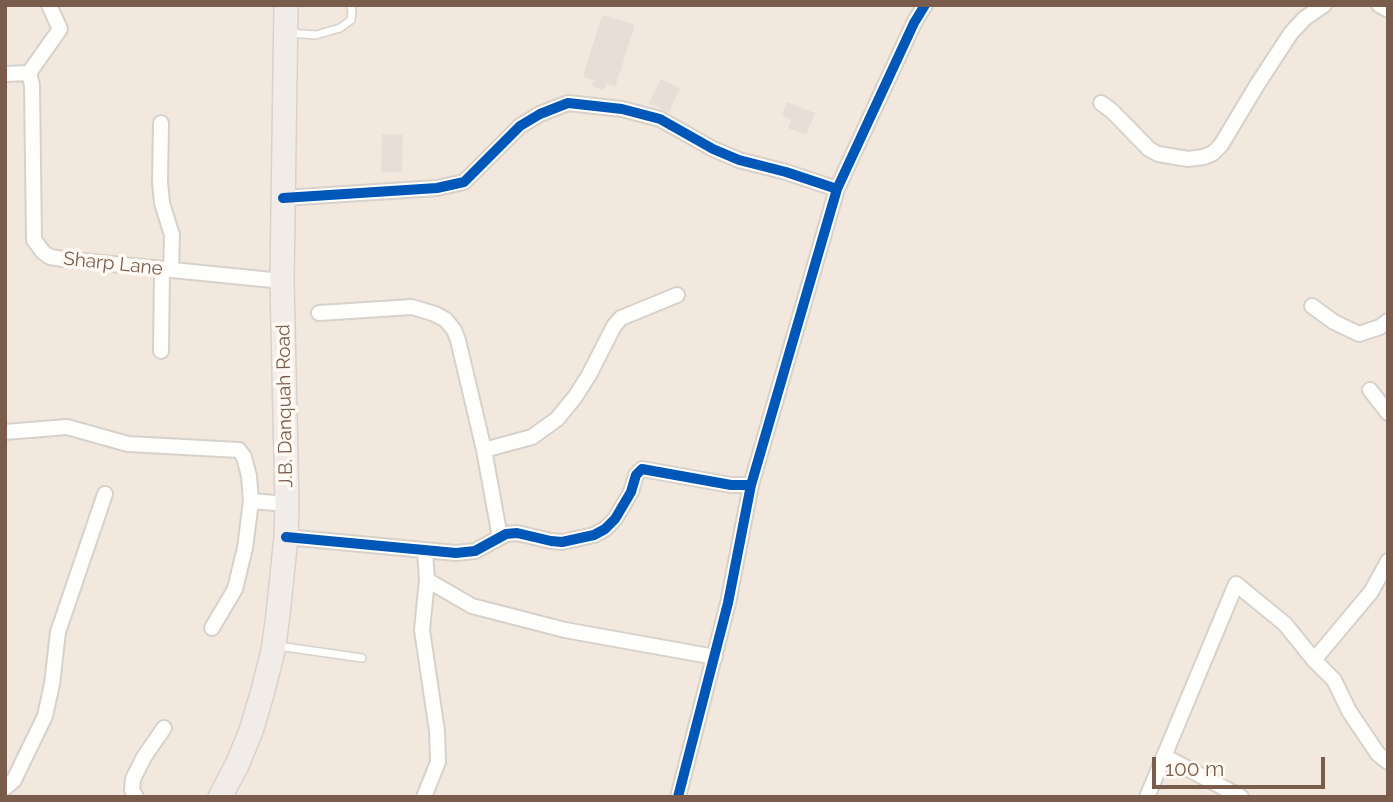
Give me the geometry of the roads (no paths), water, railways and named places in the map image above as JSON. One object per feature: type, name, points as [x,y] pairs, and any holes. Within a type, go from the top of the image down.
[{"type":"highway","name":"J.B. Danquah Road","points":[[220,797],[251,731],[262,695],[273,645],[286,537],[282,281],[286,5]]},
{"type":"street","points":[[5,74],[29,73],[60,29],[49,5]]},
{"type":"street","points":[[678,797],[728,603],[751,485],[837,189],[925,5]]},
{"type":"street","points":[[1101,103],[1149,149],[1158,154],[1188,159],[1204,157],[1221,145],[1291,33],[1324,5]]},
{"type":"street","points":[[1379,5],[1388,10]]},
{"type":"street","name":"Sharp Lane","points":[[29,73],[32,85],[34,240],[43,252],[63,260],[282,281]]},
{"type":"street","points":[[283,198],[437,188],[464,182],[520,126],[540,114],[568,103],[622,109],[660,119],[713,149],[739,160],[837,189]]},
{"type":"street","points":[[161,123],[162,203],[172,235],[166,269],[161,351]]},
{"type":"street","points":[[484,450],[532,436],[557,419],[589,375],[614,326],[621,318],[677,295]]},
{"type":"street","points":[[1312,306],[1334,322],[1359,334],[1380,327],[1388,321]]},
{"type":"street","points":[[319,313],[412,307],[446,320],[458,340],[484,450],[500,537]]},
{"type":"street","points":[[1370,390],[1388,413]]},
{"type":"street","points":[[5,432],[67,427],[128,444],[239,450],[244,457],[249,476],[251,501],[245,548],[235,589],[212,628]]},
{"type":"street","points":[[286,537],[456,553],[475,551],[506,534],[517,533],[562,542],[594,535],[605,529],[615,519],[631,492],[636,475],[642,469],[731,485],[751,485]]},
{"type":"street","points":[[5,788],[14,779],[45,716],[58,632],[105,494]]},
{"type":"street","points":[[251,501],[287,503]]},
{"type":"street","points":[[424,797],[438,762],[437,731],[422,630],[427,580],[425,551]]},
{"type":"street","points":[[1314,660],[1371,592],[1388,561]]},
{"type":"street","points":[[427,580],[472,606],[565,630],[715,657]]},
{"type":"street","points":[[1147,797],[1236,584],[1285,624],[1334,680],[1349,710],[1378,754],[1388,762]]},
{"type":"street","points":[[136,797],[132,790],[133,779],[164,728]]},
{"type":"street","points":[[1164,756],[1241,797]]},
{"type":"lane","points":[[285,33],[316,34],[340,28],[351,20],[350,5]]},
{"type":"lane","points":[[273,645],[362,658]]}]
